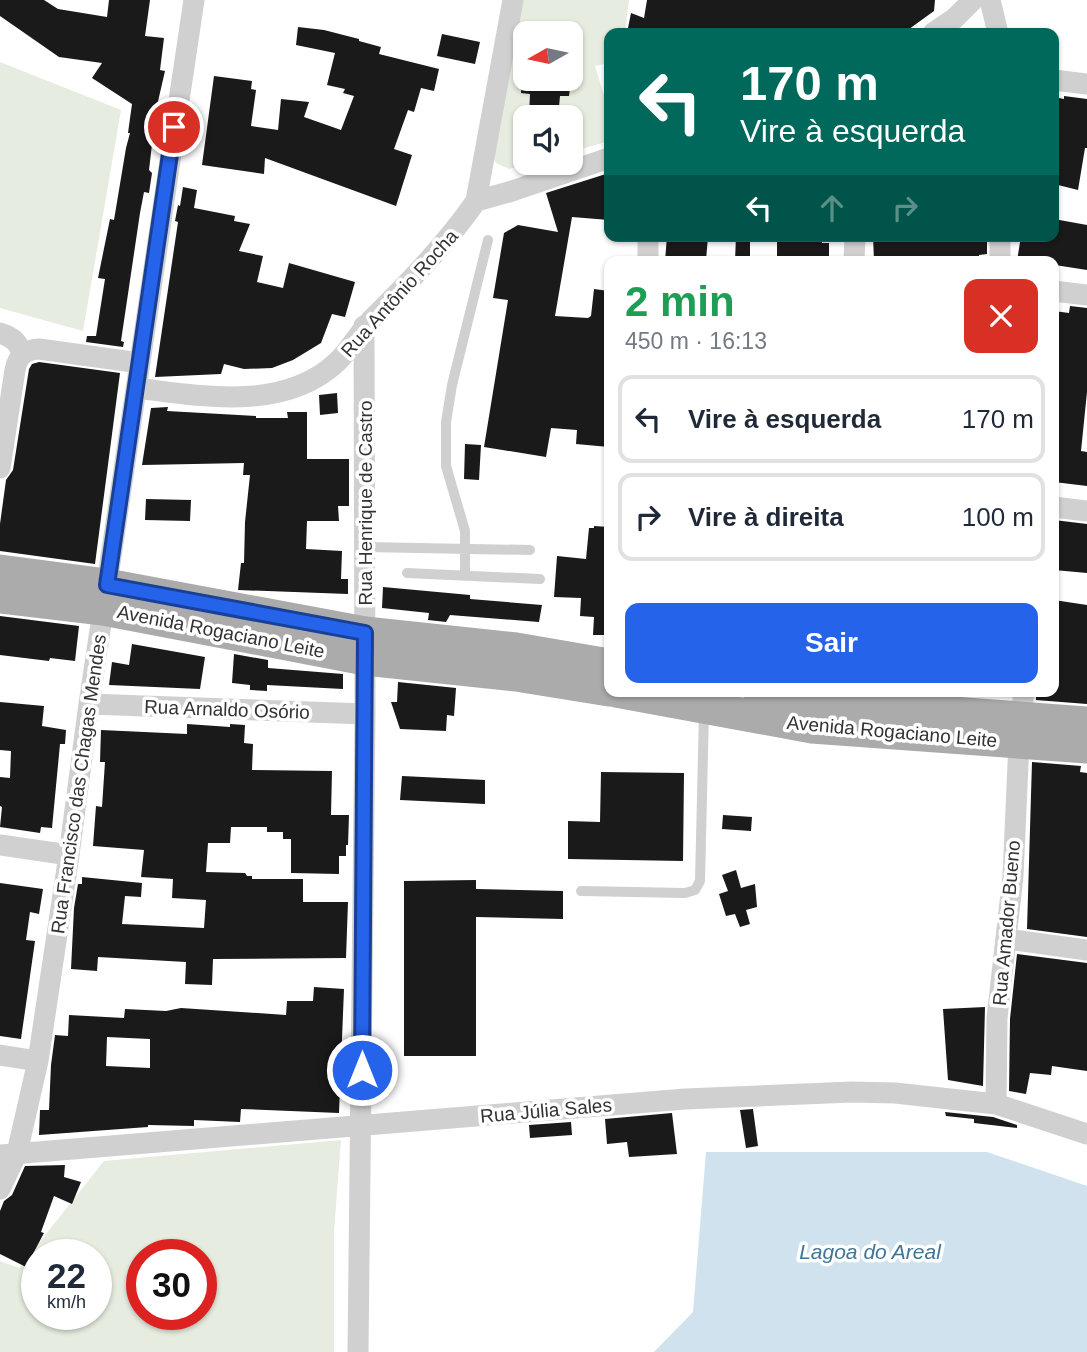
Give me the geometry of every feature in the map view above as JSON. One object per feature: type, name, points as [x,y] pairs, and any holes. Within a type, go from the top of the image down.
[{"type":"main road","name":"Avenida Rogaciano Leite","points":[[0,571],[105,597],[604,689]]},
{"type":"main road","name":"Avenida Rogaciano Leite","points":[[0,597],[105,597]]},
{"type":"main road","name":"Avenida Rogaciano Leite","points":[[365,646],[516,649],[604,664]]},
{"type":"main road","name":"Avenida Rogaciano Leite","points":[[647,697],[836,730],[1022,717],[1087,747]]},
{"type":"main road","name":"Avenida Rogaciano Leite","points":[[843,698],[944,702],[1022,717],[1087,723]]},
{"type":"street","name":"Rua Francisco das Chagas Mendes","points":[[0,1189],[38,1061],[194,0]]},
{"type":"street","points":[[513,0],[476,201],[604,160]]},
{"type":"street","points":[[940,28],[955,18],[972,0]]},
{"type":"street","points":[[990,0],[997,28]]},
{"type":"street","points":[[1059,81],[1087,84]]},
{"type":"street","name":"Rua Antônio Rocha","points":[[137,388],[242,398],[281,391],[316,377],[337,362],[364,326],[401,290],[476,201]]},
{"type":"street","points":[[1059,292],[1087,295]]},
{"type":"street","name":"Rua Henrique de Castro","points":[[358,1352],[365,714],[364,326]]},
{"type":"street","points":[[0,333],[19,344],[22,354]]},
{"type":"street","points":[[0,468],[15,370],[17,360],[22,354],[39,349],[140,363]]},
{"type":"street","points":[[1059,508],[1087,511]]},
{"type":"street","name":"Rua Arnaldo Osório","points":[[89,704],[365,714]]},
{"type":"street","name":"Rua Amador Bueno","points":[[996,1104],[998,1018],[1013,876],[1022,717]]},
{"type":"street","points":[[0,845],[69,855]]},
{"type":"street","points":[[1007,939],[1087,950]]},
{"type":"street","points":[[0,1055],[38,1061]]},
{"type":"street","name":"Rua Júlia Sales","points":[[9,1154],[685,1099],[852,1092],[895,1093],[996,1104],[1087,1135]]},
{"type":"lane","points":[[465,576],[463,518],[446,466],[446,422],[452,386],[488,240]]},
{"type":"lane","points":[[365,547],[530,550]]},
{"type":"lane","points":[[407,573],[540,579]]},
{"type":"lane","points":[[581,891],[685,893],[695,890],[700,881],[704,708]]},
{"type":"shaded area","points":[[520,0],[629,0],[626,28],[604,28],[604,64],[595,66],[604,96],[604,142],[583,149],[583,105],[513,105],[513,168],[509,169],[496,163],[491,153],[513,37],[513,91],[583,91],[583,21],[516,21]]},
{"type":"shaded area","points":[[0,62],[121,110],[83,331],[0,308]]},
{"type":"shaded area","points":[[341,1140],[334,1231],[334,1352],[0,1352],[0,1261],[19,1268],[21,1265],[21,1330],[112,1330],[112,1239],[42,1239],[104,1161]]},
{"type":"water","name":"Lagoa do Areal","points":[[706,1152],[987,1152],[1087,1186],[1087,1352],[654,1352],[693,1312]]},
{"type":"building","points":[[0,0],[44,0],[58,9],[107,17],[109,0],[150,0],[145,36],[164,38],[160,70],[165,71],[156,110],[149,170],[152,173],[149,193],[144,192],[140,213],[121,341],[124,342],[123,347],[86,342],[87,336],[96,336],[105,279],[98,278],[110,219],[114,220],[130,133],[132,104],[92,78],[102,63],[59,57],[0,16]]},
{"type":"building","points":[[647,0],[935,0],[934,11],[911,28],[628,28],[631,13],[644,18]]},
{"type":"building","points":[[298,27],[359,39],[381,47],[379,54],[439,69],[434,91],[421,88],[414,112],[408,110],[394,149],[412,155],[396,206],[265,158],[264,174],[202,165],[214,76],[252,81],[251,89],[256,90],[251,126],[278,130],[281,99],[309,102],[304,117],[341,130],[354,96],[343,93],[345,89],[327,85],[335,53],[296,45]]},
{"type":"building","points":[[442,34],[480,42],[475,64],[437,56]]},
{"type":"building","points":[[570,91],[569,96],[560,96],[559,105],[530,105],[530,94],[521,93]]},
{"type":"building","points":[[1064,96],[1087,99],[1087,148],[1078,190],[1059,185],[1059,98],[1064,99]]},
{"type":"building","points":[[604,175],[604,220],[572,217],[555,316],[588,318],[591,316],[594,289],[604,290],[604,447],[576,444],[577,430],[551,428],[546,457],[484,447],[508,300],[493,298],[504,233],[518,225],[558,232],[546,193]]},
{"type":"building","points":[[183,187],[197,190],[194,208],[235,216],[234,221],[250,224],[239,251],[263,256],[257,282],[283,288],[289,263],[355,282],[345,317],[332,314],[321,343],[293,360],[272,368],[244,369],[224,364],[221,374],[155,377],[178,222],[175,221]]},
{"type":"building","points":[[1059,220],[1087,225],[1087,270],[1059,266],[1059,256],[1018,256],[1020,242],[1059,242]]},
{"type":"building","points":[[667,242],[708,242],[706,256],[665,256]]},
{"type":"building","points":[[736,242],[750,242],[750,256],[735,256]]},
{"type":"building","points":[[777,242],[829,243],[829,256],[777,256]]},
{"type":"building","points":[[873,242],[987,242],[987,254],[979,256],[874,256]]},
{"type":"building","points":[[1070,306],[1087,308],[1087,392],[1081,451],[1087,452],[1087,486],[1059,483],[1059,312],[1069,313]]},
{"type":"building","points":[[39,362],[120,373],[95,564],[0,551],[0,524],[6,480],[13,470],[29,369],[32,364]]},
{"type":"building","points":[[337,393],[338,413],[320,415],[319,395]]},
{"type":"building","points":[[168,407],[167,411],[256,418],[288,418],[287,412],[307,412],[307,459],[349,459],[349,506],[338,506],[339,521],[307,521],[306,549],[342,551],[341,579],[348,579],[348,594],[238,590],[241,563],[244,563],[250,475],[243,475],[244,463],[142,465],[151,408]]},
{"type":"building","points":[[465,444],[481,445],[479,480],[464,479]]},
{"type":"building","points":[[146,499],[191,500],[190,521],[145,520]]},
{"type":"building","points":[[1059,521],[1087,524],[1087,573],[1059,570]]},
{"type":"building","points":[[604,527],[604,635],[593,635],[594,617],[580,616],[581,598],[554,597],[557,556],[586,559],[589,528]]},
{"type":"building","points":[[383,587],[470,595],[470,599],[542,605],[539,622],[450,615],[446,622],[428,620],[429,613],[382,608]]},
{"type":"building","points":[[1059,601],[1087,605],[1087,704],[1036,700],[1036,697],[1059,697]]},
{"type":"building","points":[[0,616],[79,626],[75,661],[0,655]]},
{"type":"building","points":[[132,644],[205,657],[200,689],[109,685],[112,662],[129,665]]},
{"type":"building","points":[[234,654],[268,660],[268,668],[343,674],[343,689],[267,685],[267,691],[250,690],[250,685],[232,683]]},
{"type":"building","points":[[398,682],[456,688],[454,716],[447,715],[446,731],[400,729],[391,702],[397,702]]},
{"type":"building","points":[[0,702],[44,706],[42,726],[66,730],[65,744],[60,744],[52,828],[41,827],[40,833],[0,827],[0,777],[10,778],[11,751],[0,750]]},
{"type":"building","points":[[187,724],[230,727],[230,724],[245,725],[244,743],[253,744],[252,770],[332,771],[331,815],[349,815],[348,845],[346,856],[339,856],[339,874],[291,873],[291,839],[283,839],[283,832],[267,832],[267,827],[231,827],[230,843],[208,843],[206,872],[245,873],[252,876],[252,879],[303,879],[303,902],[348,902],[346,958],[213,959],[212,985],[185,984],[186,962],[98,957],[97,971],[71,969],[74,908],[78,884],[82,884],[82,877],[142,883],[141,897],[125,896],[122,924],[204,928],[206,900],[172,898],[173,879],[141,877],[144,850],[93,846],[96,806],[102,807],[105,762],[100,762],[101,730],[187,734]]},
{"type":"building","points":[[1032,762],[1081,766],[1080,772],[1087,773],[1087,937],[1027,929]]},
{"type":"building","points":[[601,772],[684,773],[683,861],[568,859],[568,821],[600,822]]},
{"type":"building","points":[[402,776],[485,780],[485,804],[400,800]]},
{"type":"building","points":[[723,815],[752,817],[751,831],[722,829]]},
{"type":"building","points":[[736,870],[741,888],[755,884],[757,907],[746,910],[750,924],[740,927],[735,914],[726,916],[719,894],[728,891],[722,875]]},
{"type":"building","points":[[476,880],[476,889],[563,891],[563,919],[476,917],[476,1056],[404,1056],[404,881]]},
{"type":"building","points":[[0,883],[43,889],[39,914],[30,912],[26,940],[35,941],[21,1039],[0,1036]]},
{"type":"building","points":[[1017,954],[1087,963],[1087,1071],[1052,1066],[1051,1075],[1030,1073],[1026,1094],[1009,1091],[1010,1019]]},
{"type":"building","points":[[314,987],[344,989],[339,1113],[241,1109],[240,1122],[194,1120],[194,1126],[148,1125],[39,1135],[40,1110],[49,1110],[55,1035],[68,1036],[69,1015],[124,1018],[125,1009],[166,1011],[181,1008],[286,1015],[287,1001],[313,1001]],"holes":[[[107,1037],[150,1039],[150,1068],[106,1066]]]},
{"type":"building","points":[[985,1007],[983,1086],[948,1080],[943,1009]]},
{"type":"building","points":[[753,1109],[758,1146],[746,1148],[740,1110]]},
{"type":"building","points":[[945,1112],[993,1117],[1017,1125],[1017,1128],[974,1123],[974,1119],[946,1116]]},
{"type":"building","points":[[672,1113],[677,1154],[629,1157],[627,1142],[607,1144],[605,1119]]},
{"type":"building","points":[[571,1122],[572,1135],[530,1138],[529,1125]]},
{"type":"building","points":[[65,1165],[64,1177],[81,1182],[72,1204],[54,1196],[41,1239],[21,1239],[21,1264],[0,1254],[0,1211],[4,1201],[12,1195],[25,1166]]},
{"type":"route","points":[[174,127],[107,585],[365,633],[362,1070]]}]
